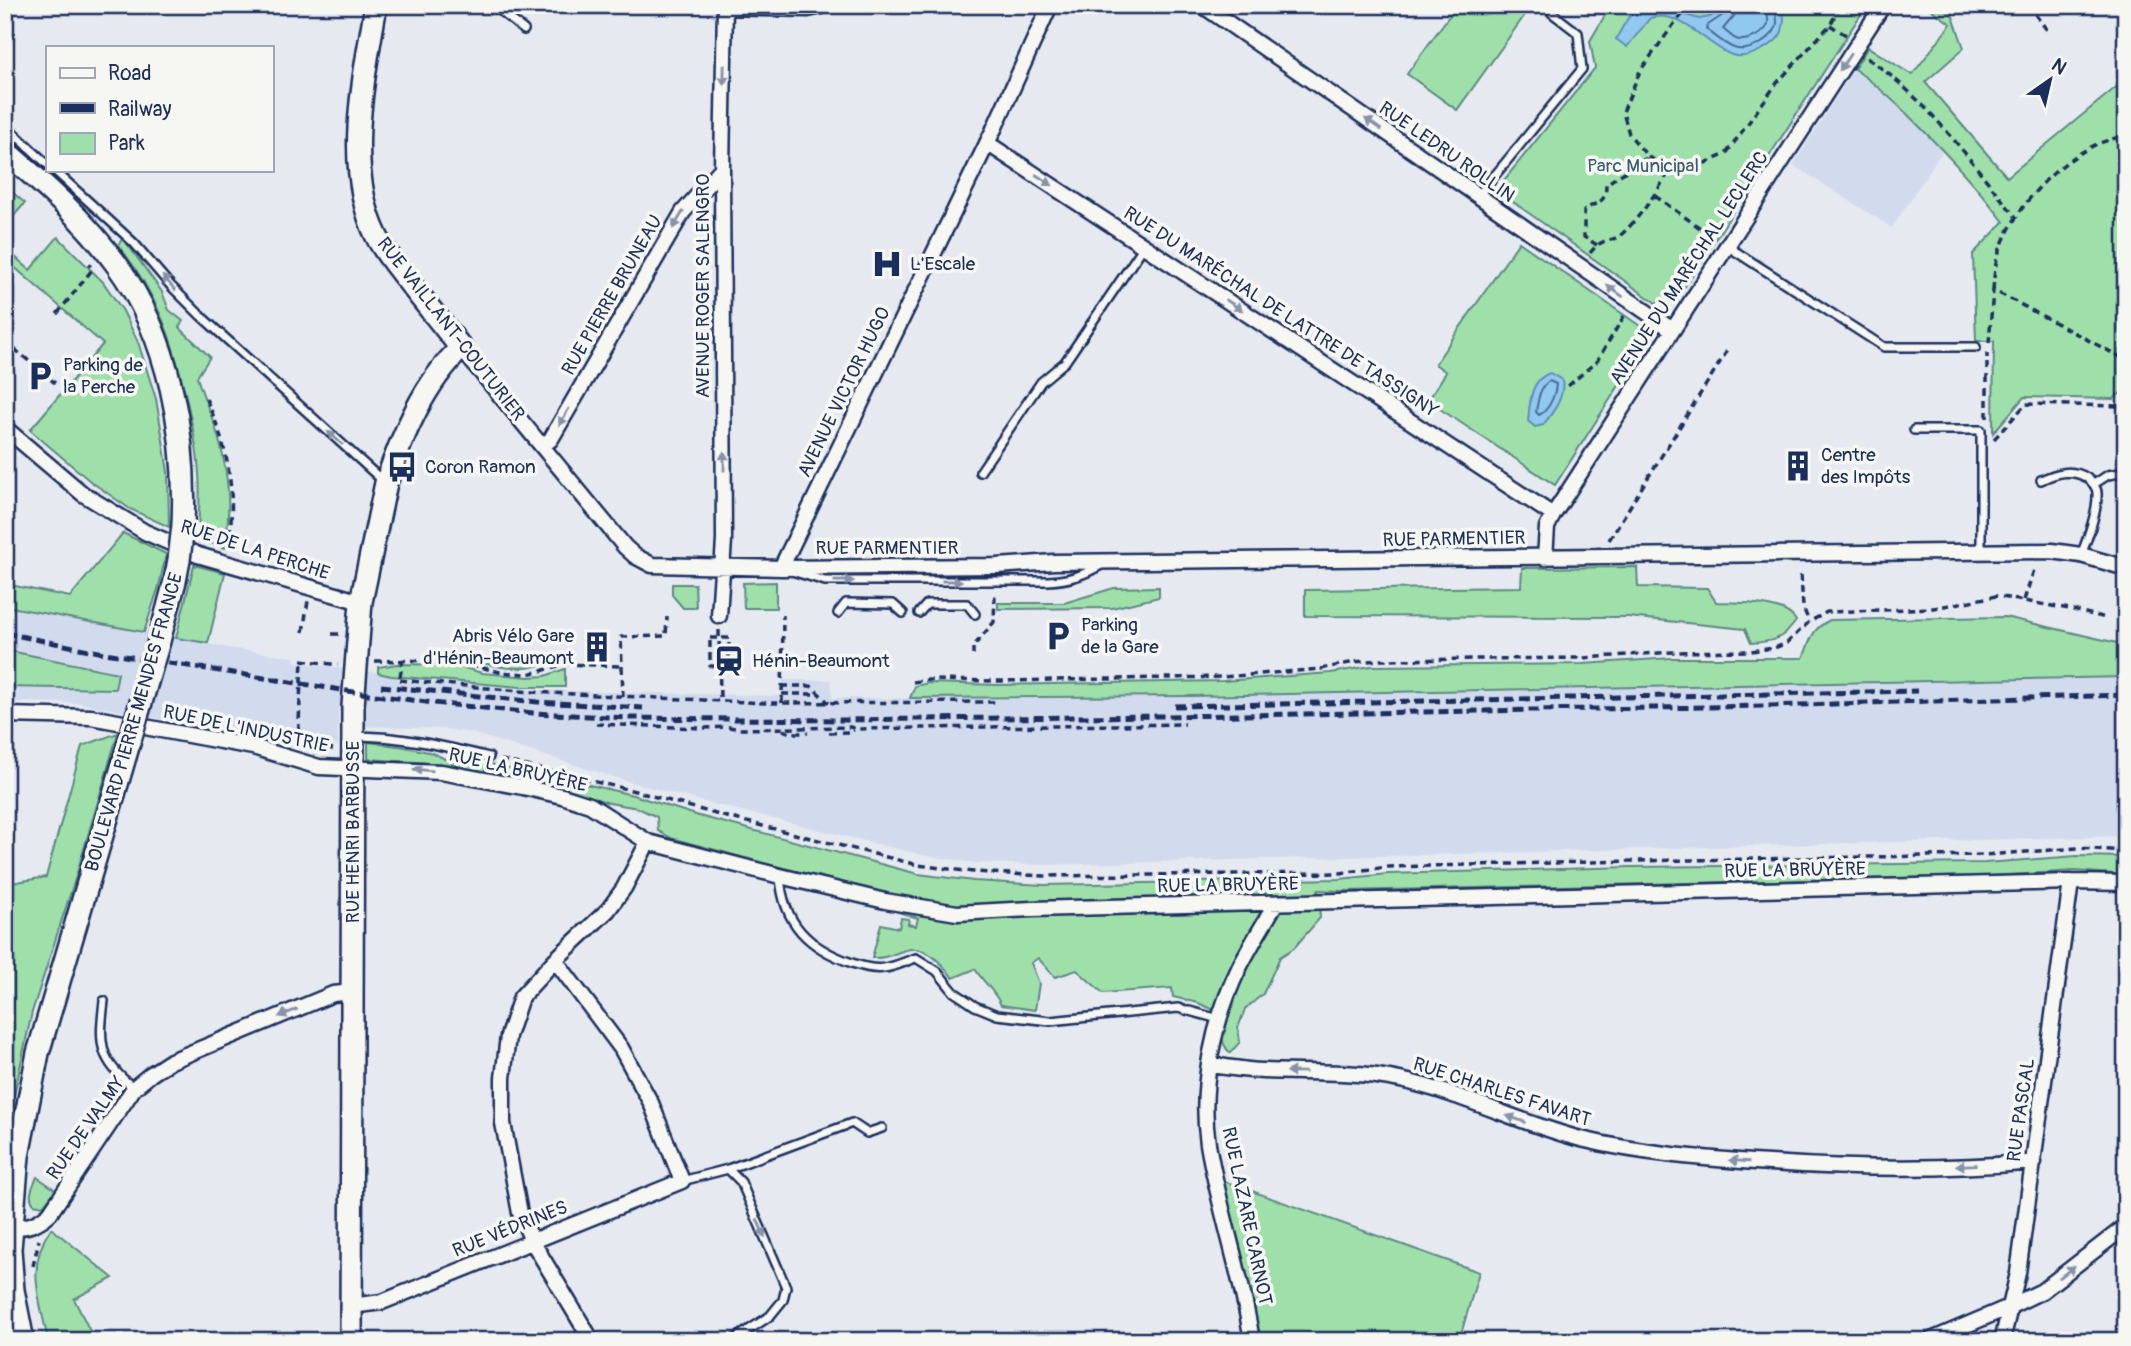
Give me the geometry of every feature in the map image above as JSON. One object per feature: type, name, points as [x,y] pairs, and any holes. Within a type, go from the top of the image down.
[{"type":"street","name":"RUE VAILLANT-COUTURIER","points":[[376,5],[361,106],[359,174],[361,194],[378,240],[461,348],[625,547],[652,565]]},
{"type":"street","points":[[725,6],[808,9],[828,5]]},
{"type":"street","name":"AVENUE VICTOR HUGO","points":[[781,568],[987,143],[1050,5]]},
{"type":"street","name":"RUE LEDRU ROLLIN","points":[[1202,5],[1671,329]]},
{"type":"street","name":"AVENUE DU MARÉCHAL LECLERC","points":[[1545,558],[1547,527],[1552,515],[1883,5]]},
{"type":"street","name":"AVENUE ROGER SALENGRO","points":[[719,616],[723,567],[722,168],[725,6]]},
{"type":"street","name":"RUE DU MARÉCHAL DE LATTRE DE TASSIGNY","points":[[987,143],[1552,515]]},
{"type":"street","name":"BOULEVARD PIERRE MENDES FRANCE","points":[[5,151],[81,221],[119,268],[135,294],[155,336],[167,376],[182,453],[184,479],[183,525],[175,581],[38,1053],[18,1156],[11,1227],[9,1290],[23,1341]]},
{"type":"street","name":"RUE PIERRE BRUNEAU","points":[[543,446],[554,434],[683,212],[722,168]]},
{"type":"street","name":"RUE HENRI BARBUSSE","points":[[351,1341],[354,768],[349,657],[386,483],[403,439],[431,384],[461,348]]},
{"type":"street","name":"RUE DE LA PERCHE","points":[[5,428],[83,494],[120,518],[170,544],[311,589],[361,601]]},
{"type":"street","name":"RUE PARMENTIER","points":[[652,565],[781,568],[997,566],[1105,562],[2052,551],[2081,555],[2126,568]]},
{"type":"street","name":"RUE DE L'INDUSTRIE","points":[[5,715],[91,717],[253,747],[320,767],[354,768]]},
{"type":"street","name":"RUE LA BRUYÈRE","points":[[354,768],[441,772],[562,796],[603,812],[648,842],[885,901],[957,913],[2071,882],[2126,883]]},
{"type":"street","points":[[592,1341],[532,1241],[520,1213],[503,1123],[503,1078],[508,1036],[520,997],[607,910],[624,888],[648,842]]},
{"type":"street","name":"RUE PASCAL","points":[[2002,1341],[2018,1273],[2071,882]]},
{"type":"street","name":"RUE LAZARE CARNOT","points":[[1252,1341],[1247,1307],[1208,1141],[1206,1092],[1219,1020],[1239,968],[1276,903]]},
{"type":"street","points":[[555,960],[621,1048],[651,1103],[682,1181]]},
{"type":"street","name":"RUE DE VALMY","points":[[50,1213],[134,1088],[150,1074],[172,1061],[333,994],[353,992]]},
{"type":"street","name":"RUE CHARLES FAVART","points":[[1210,1065],[1260,1071],[1349,1072],[1399,1080],[1444,1092],[1550,1130],[1658,1154],[1710,1160],[1821,1166],[1902,1167],[2034,1162]]},
{"type":"street","name":"RUE VÉDRINES","points":[[351,1306],[382,1302],[682,1181]]},
{"type":"street","points":[[11,1227],[33,1225],[50,1213]]},
{"type":"street","points":[[1929,1341],[2042,1291],[2126,1226]]},
{"type":"lane","points":[[493,5],[524,30]]},
{"type":"lane","points":[[1477,196],[1582,69],[1578,33],[1552,13]]},
{"type":"lane","points":[[5,125],[46,163]]},
{"type":"lane","points":[[56,172],[134,243],[201,316],[386,483]]},
{"type":"lane","points":[[980,472],[1041,382],[1065,362],[1144,245]]},
{"type":"lane","points":[[1726,246],[1884,348],[1976,347]]},
{"type":"lane","points":[[1914,430],[1981,430],[1980,552]]},
{"type":"lane","points":[[2040,480],[2071,471],[2094,484],[2098,495],[2081,555]]},
{"type":"lane","points":[[2094,484],[2108,475],[2126,472]]},
{"type":"lane","points":[[838,613],[846,603],[893,604],[904,613]]},
{"type":"lane","points":[[919,613],[927,604],[967,604],[975,614]]},
{"type":"lane","points":[[353,736],[437,744],[489,757]]},
{"type":"lane","points":[[780,876],[783,900],[798,928],[810,943],[830,956],[857,965],[883,969],[916,958],[937,971],[954,992],[975,1006],[997,1015],[1050,1021],[1178,1008],[1219,1020]]},
{"type":"lane","points":[[104,1001],[100,1034],[102,1050],[114,1071],[134,1088]]},
{"type":"lane","points":[[682,1181],[728,1169],[852,1123],[867,1133],[882,1128]]},
{"type":"lane","points":[[728,1169],[741,1182],[786,1287],[783,1300],[770,1316],[732,1341]]},
{"type":"path","points":[[1690,6],[1640,71],[1623,113],[1629,134],[1648,157],[1672,167],[1694,168],[1726,154],[1777,83],[1830,25],[1841,5]]},
{"type":"path","points":[[2028,5],[2047,30]]},
{"type":"path","points":[[1854,49],[1892,75],[1916,97],[2016,217]]},
{"type":"path","points":[[1981,430],[1987,417],[1987,355],[1998,255],[2016,217],[2042,184],[2066,163],[2096,145],[2126,135]]},
{"type":"path","points":[[1597,244],[1584,237],[1584,211],[1592,204],[1602,201],[1606,195],[1606,184],[1648,157]]},
{"type":"path","points":[[1582,268],[1598,242],[1620,237],[1655,196],[1672,167]]},
{"type":"path","points":[[1655,196],[1726,246]]},
{"type":"path","points":[[57,314],[92,270],[88,262],[104,248]]},
{"type":"path","points":[[1993,290],[2126,360]]},
{"type":"path","points":[[1568,386],[1597,361],[1631,302]]},
{"type":"path","points":[[5,341],[55,383]]},
{"type":"path","points":[[1598,557],[1727,351]]},
{"type":"path","points":[[1982,454],[2026,404],[2118,406],[2126,398]]},
{"type":"path","points":[[206,399],[216,421],[232,482],[232,522],[228,547],[222,562]]},
{"type":"path","points":[[2024,600],[2035,572],[2038,552]]},
{"type":"path","points":[[1801,575],[1803,607],[1810,621]]},
{"type":"path","points":[[303,632],[305,608],[311,589]]},
{"type":"path","points":[[912,682],[1223,677],[1321,669],[1381,660],[1583,658],[1673,652],[1752,651],[1787,643],[1810,621],[1827,612],[1934,608],[1996,596],[2106,618]]},
{"type":"path","points":[[782,703],[783,615]]},
{"type":"path","points":[[623,697],[621,637],[666,636],[667,617]]},
{"type":"path","points":[[719,632],[720,701]]},
{"type":"path","points":[[710,638],[729,638],[729,666],[719,665],[710,666],[710,638]]},
{"type":"path","points":[[336,750],[298,743],[302,660],[340,666],[349,657],[379,661],[451,660],[500,672],[526,674],[564,664],[621,666]]},
{"type":"path","points":[[404,659],[400,678],[531,692],[782,703],[997,702]]},
{"type":"path","points":[[782,686],[811,686],[829,703]]},
{"type":"path","points":[[782,694],[815,694]]},
{"type":"path","points":[[596,724],[856,729],[1185,724]]},
{"type":"path","points":[[781,729],[790,733],[808,733]]},
{"type":"path","points":[[829,733],[856,729]]},
{"type":"path","points":[[489,757],[635,791],[918,865],[985,873],[1045,876],[1340,873],[1388,867],[1984,855],[2079,848],[2126,851]]},
{"type":"path","points":[[33,1268],[38,1242],[47,1227],[50,1213]]},
{"type":"shaded area","points":[[1854,69],[1875,83],[1943,150],[1892,228],[1793,165]]},
{"type":"shaded area","points":[[5,606],[224,647],[294,657],[295,662],[378,673],[398,679],[530,690],[782,696],[782,680],[831,680],[832,698],[1000,699],[2126,677],[2126,836],[1046,865],[975,863],[922,855],[709,803],[636,784],[472,733],[444,729],[362,726],[362,713],[338,712],[338,745],[291,738],[290,745],[80,703],[5,702],[5,687],[31,687],[118,673],[5,650]]},
{"type":"green space","points":[[1457,5],[1532,5],[1457,110],[1407,74]]},
{"type":"green space","name":"Parc Municipal","points":[[1611,5],[1867,5],[1676,300],[1656,303],[1496,190],[1595,68],[1590,41]]},
{"type":"green space","points":[[1925,5],[1949,5],[1964,48],[1925,82],[2007,177],[2126,79],[2126,388],[2114,399],[2024,397],[1993,433],[1994,341],[1976,341],[1973,254],[2004,222],[1923,130],[1884,92],[1854,69],[1868,47],[1912,75],[1951,24]]},
{"type":"green space","points":[[5,186],[25,203],[5,226]]},
{"type":"green space","points":[[58,237],[103,282],[123,311],[138,342],[156,399],[161,428],[168,472],[169,527],[130,509],[90,481],[30,430],[103,344],[5,259],[5,248],[30,270]]},
{"type":"green space","points":[[123,238],[162,292],[169,310],[183,321],[179,327],[210,357],[197,377],[223,454],[228,500],[225,548],[198,539],[198,465],[183,383],[163,321],[144,283],[118,245]]},
{"type":"green space","points":[[1519,242],[1643,328],[1645,345],[1555,485],[1428,401],[1446,372],[1435,364]]},
{"type":"green space","points":[[123,533],[166,554],[144,632],[5,606],[5,584],[70,597]]},
{"type":"green space","points":[[194,565],[225,573],[208,643],[176,638]]},
{"type":"green space","points":[[1637,567],[1638,587],[1707,588],[1716,602],[1771,606],[1790,614],[1796,621],[1787,632],[1777,638],[1751,643],[1745,629],[1628,617],[1305,616],[1305,590],[1521,587],[1522,568]]},
{"type":"green space","points":[[776,582],[776,608],[744,608],[743,583]]},
{"type":"green space","points":[[672,584],[695,584],[696,608],[683,608],[672,595]]},
{"type":"green space","points":[[1159,587],[1159,597],[1112,608],[998,609],[998,603],[1064,603],[1114,588]]},
{"type":"green space","points":[[2005,617],[2126,645],[2126,677],[1192,696],[910,698],[915,686],[928,683],[999,685],[1223,681],[1331,673],[1371,666],[1583,664],[1672,658],[1803,658],[1815,631],[1830,620]]},
{"type":"green space","points":[[5,650],[118,673],[115,689],[5,687]]},
{"type":"green space","points":[[457,656],[547,660],[528,668],[516,668],[490,665]]},
{"type":"green space","points":[[397,664],[454,665],[482,673],[529,677],[545,676],[565,669],[565,687],[521,687],[378,673],[378,667]]},
{"type":"green space","points":[[118,733],[32,1012],[5,1137],[5,884],[46,877],[82,746]]},
{"type":"green space","points":[[368,742],[433,753],[449,761],[481,767],[491,764],[532,775],[542,774],[633,795],[699,816],[918,874],[974,881],[1044,885],[1340,879],[1388,874],[1631,867],[1985,863],[2077,856],[2126,857],[2126,875],[2075,871],[1989,876],[1318,890],[1320,918],[1294,948],[1280,957],[1263,994],[1245,1009],[1238,1028],[1240,1042],[1230,1053],[1222,1039],[1226,1015],[1198,1003],[1173,997],[1172,988],[1103,993],[1077,970],[1055,977],[1038,958],[1031,963],[1039,983],[1035,1010],[1001,1005],[975,969],[953,978],[935,958],[917,949],[872,958],[881,924],[899,928],[901,918],[909,919],[908,924],[916,926],[918,918],[885,908],[885,896],[671,838],[658,831],[657,817],[638,808],[609,803],[567,789],[447,764],[368,759]]},
{"type":"green space","points":[[37,1177],[56,1190],[43,1206],[34,1204],[31,1198]]},
{"type":"green space","points":[[1215,1178],[1479,1272],[1459,1341],[1252,1341]]},
{"type":"green space","points":[[51,1228],[113,1278],[74,1299],[95,1341],[48,1341],[39,1297],[37,1270],[38,1256]]},
{"type":"water","points":[[1642,5],[1652,5],[1699,19],[1710,17],[1725,5],[1779,5],[1784,24],[1775,42],[1756,53],[1744,56],[1723,51],[1683,23],[1661,16],[1650,18],[1627,47],[1616,39],[1630,16]]},
{"type":"water","points":[[1550,373],[1562,380],[1562,393],[1551,415],[1543,425],[1535,427],[1528,421],[1532,393],[1538,380]]},
{"type":"railway","points":[[5,633],[99,652],[433,703],[533,713],[629,718],[840,720],[1244,715],[1769,706],[2126,695]]},
{"type":"railway","points":[[381,686],[538,702],[643,708]]},
{"type":"railway","points":[[1175,706],[1917,691]]},
{"type":"place","name":"L'Escale","points":[[887,264]]},
{"type":"place","name":"Parking de la Perche","points":[[40,376]]},
{"type":"place","name":"Centre des Impôts","points":[[1798,466]]},
{"type":"place","name":"Coron Ramon","points":[[402,467]]},
{"type":"place","name":"Parking de la Gare","points":[[1058,636]]},
{"type":"place","name":"Abris Vélo Gare d'Hénin-Beaumont","points":[[597,647]]},
{"type":"place","name":"Hénin-Beaumont","points":[[729,661]]}]
